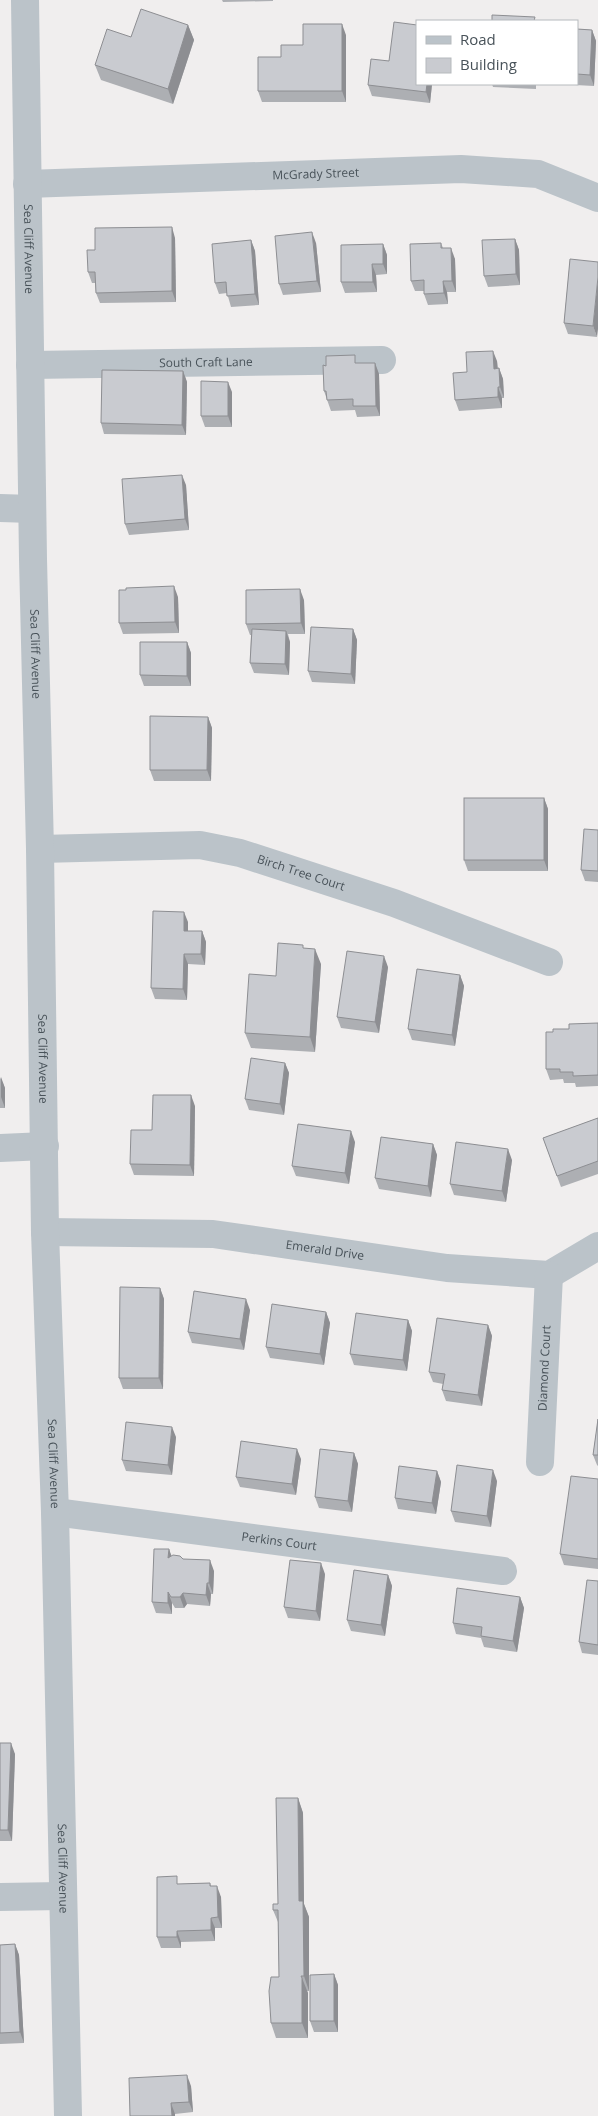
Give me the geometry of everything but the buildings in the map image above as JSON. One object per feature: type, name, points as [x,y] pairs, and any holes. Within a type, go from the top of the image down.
[{"type":"street","name":"Sea Cliff Avenue","points":[[25,0],[45,1232],[55,1512],[68,2116]]},
{"type":"street","name":"McGrady Street","points":[[28,184],[461,169],[538,174],[598,198]]},
{"type":"street","name":"South Craft Lane","points":[[30,365],[382,360]]},
{"type":"street","points":[[0,508],[32,509]]},
{"type":"street","name":"Birch Tree Court","points":[[40,849],[200,845],[240,853],[394,903],[550,962]]},
{"type":"street","points":[[0,1148],[45,1146]]},
{"type":"street","name":"Emerald Drive","points":[[45,1232],[213,1234],[447,1268],[548,1276]]},
{"type":"street","points":[[548,1276],[598,1246]]},
{"type":"street","name":"Diamond Court","points":[[540,1462],[548,1276]]},
{"type":"street","name":"Perkins Court","points":[[55,1512],[503,1571]]},
{"type":"street","points":[[0,1897],[62,1896]]}]
